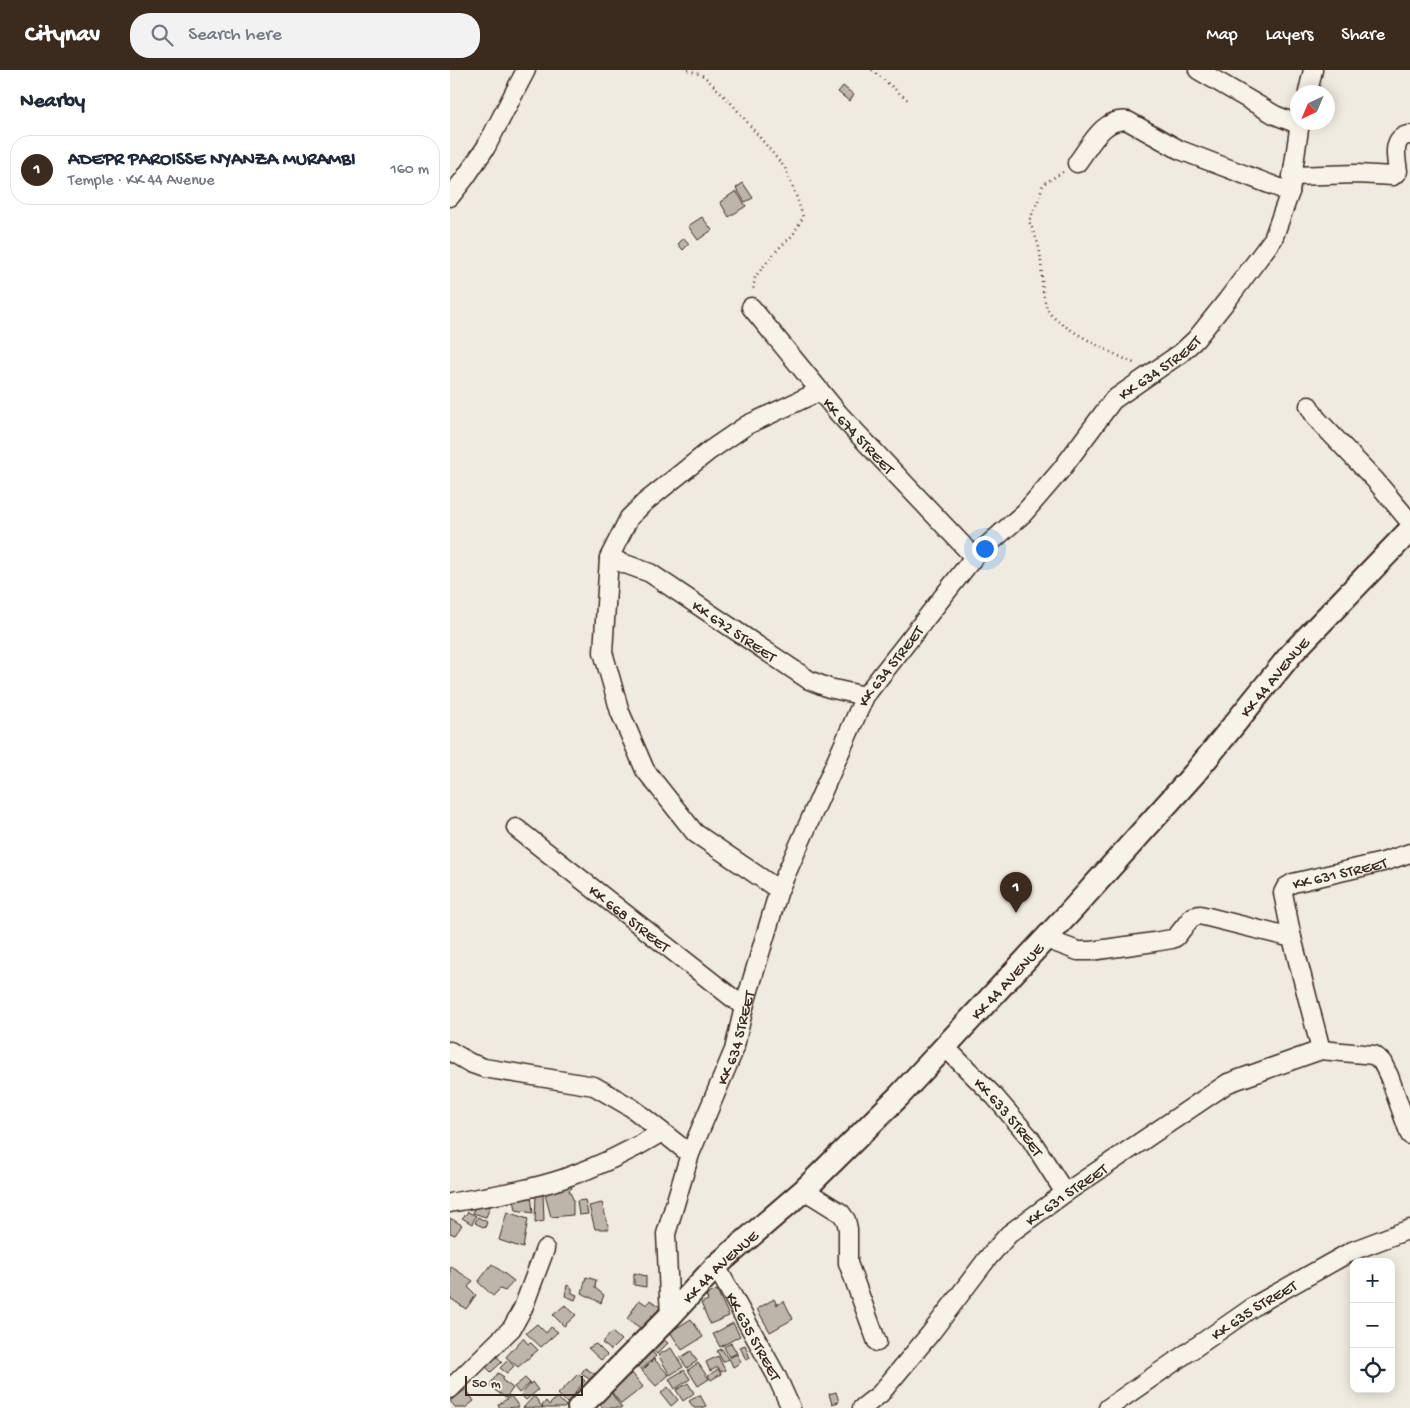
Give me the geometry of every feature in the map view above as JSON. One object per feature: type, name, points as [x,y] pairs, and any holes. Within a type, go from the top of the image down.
[{"type":"main road","name":"KK 44 AVENUE","points":[[579,1408],[670,1316],[716,1266],[804,1190],[899,1096],[1046,938],[1194,774],[1292,654],[1410,530]]},
{"type":"street","points":[[450,197],[486,147],[526,70]]},
{"type":"street","points":[[1198,70],[1275,114],[1290,120]]},
{"type":"street","points":[[1310,85],[1313,70]]},
{"type":"street","points":[[1077,163],[1103,129],[1111,122],[1120,119],[1128,121],[1180,150],[1200,158],[1291,184],[1357,174],[1393,176],[1398,172],[1395,150],[1398,142],[1402,137],[1410,135]]},
{"type":"street","name":"KK 634 STREET","points":[[670,1316],[666,1234],[690,1154],[734,1050],[744,1007],[780,890],[865,696],[974,557],[1024,513],[1061,470],[1113,400],[1181,353],[1196,339],[1228,299],[1272,239],[1291,184],[1299,130]]},
{"type":"street","name":"KK 674 STREET","points":[[751,308],[862,440],[974,557]]},
{"type":"street","points":[[780,890],[695,833],[645,770],[620,712],[604,652],[609,558],[622,528],[644,502],[709,451],[747,425],[820,391]]},
{"type":"street","points":[[1309,406],[1316,418],[1375,480],[1410,522]]},
{"type":"street","name":"KK 672 STREET","points":[[609,558],[650,573],[809,680],[829,688],[865,696]]},
{"type":"street","name":"KK 668 STREET","points":[[516,828],[744,1007]]},
{"type":"street","name":"KK 631 STREET","points":[[1321,1050],[1292,938],[1283,893],[1286,887],[1292,884],[1375,864],[1410,853]]},
{"type":"street","points":[[1046,938],[1063,946],[1091,951],[1172,940],[1192,917],[1200,915],[1292,938]]},
{"type":"street","name":"KK 633 STREET","points":[[945,1046],[995,1097],[1030,1138],[1065,1193]]},
{"type":"street","name":"KK 631 STREET","points":[[862,1408],[886,1386],[930,1334],[987,1259],[1009,1234],[1065,1193],[1228,1083],[1321,1050],[1374,1055],[1382,1062],[1389,1076],[1410,1135]]},
{"type":"street","points":[[450,1051],[470,1063],[484,1068],[594,1086],[632,1108],[690,1154]]},
{"type":"street","points":[[450,1203],[518,1190],[561,1179],[634,1149],[662,1132]]},
{"type":"street","points":[[804,1190],[842,1213],[846,1220],[848,1229],[848,1263],[877,1342]]},
{"type":"street","name":"KK 635 STREET","points":[[1108,1408],[1256,1306],[1352,1251],[1410,1229]]},
{"type":"street","points":[[450,1389],[512,1328],[523,1308],[545,1249]]},
{"type":"street","name":"KK 635 STREET","points":[[716,1266],[776,1375],[791,1408]]},
{"type":"path","points":[[688,70],[704,76],[733,105],[785,168],[803,217],[793,235],[777,250],[755,277],[751,308]]},
{"type":"path","points":[[872,70],[909,102]]},
{"type":"path","points":[[1077,163],[1043,184],[1029,221],[1040,252],[1041,280],[1048,312],[1070,329],[1115,355],[1153,372]]},
{"type":"building","points":[[843,86],[854,95],[849,101],[838,92]]},
{"type":"building","points":[[743,183],[753,198],[745,202],[736,188]]},
{"type":"building","points":[[736,191],[746,206],[729,217],[720,202]]},
{"type":"building","points":[[702,217],[712,230],[698,240],[688,226]]},
{"type":"building","points":[[684,238],[689,244],[683,250],[678,244]]},
{"type":"building","points":[[569,1181],[572,1188],[569,1190],[573,1199],[573,1215],[551,1217],[543,1187]]},
{"type":"building","points":[[530,1185],[533,1213],[516,1210],[512,1189]]},
{"type":"building","points":[[536,1194],[543,1194],[544,1221],[535,1223]]},
{"type":"building","points":[[585,1200],[588,1214],[579,1215],[577,1201]]},
{"type":"building","points":[[475,1201],[490,1207],[486,1217],[473,1213]]},
{"type":"building","points":[[602,1203],[609,1229],[595,1229],[589,1206]]},
{"type":"building","points":[[468,1212],[476,1216],[472,1224],[462,1218]]},
{"type":"building","points":[[507,1212],[528,1219],[523,1248],[499,1240]]},
{"type":"building","points":[[478,1217],[487,1222],[485,1228],[475,1223]]},
{"type":"building","points":[[450,1218],[462,1225],[455,1235],[450,1233]]},
{"type":"building","points":[[492,1264],[514,1281],[505,1291],[500,1289],[493,1296],[478,1282]]},
{"type":"building","points":[[450,1266],[473,1281],[468,1287],[476,1295],[466,1309],[450,1298]]},
{"type":"building","points":[[634,1273],[646,1276],[646,1287],[634,1285]]},
{"type":"building","points":[[586,1277],[596,1280],[595,1288],[604,1295],[601,1303],[582,1293]]},
{"type":"building","points":[[567,1285],[572,1288],[572,1293],[577,1295],[575,1300],[565,1296]]},
{"type":"building","points":[[717,1290],[729,1316],[710,1324],[701,1303],[708,1300],[706,1295]]},
{"type":"building","points":[[774,1299],[777,1305],[784,1301],[793,1319],[770,1332],[757,1309]]},
{"type":"building","points":[[639,1300],[647,1305],[650,1300],[660,1307],[645,1331],[627,1319]]},
{"type":"building","points":[[565,1305],[576,1315],[564,1326],[553,1315]]},
{"type":"building","points":[[691,1319],[703,1337],[682,1350],[670,1332]]},
{"type":"building","points":[[733,1323],[740,1336],[720,1347],[713,1334]]},
{"type":"building","points":[[537,1324],[546,1333],[551,1327],[558,1332],[541,1347],[526,1333]]},
{"type":"building","points":[[612,1332],[621,1340],[611,1350],[602,1343]]},
{"type":"building","points":[[523,1338],[528,1344],[531,1343],[538,1350],[518,1367],[506,1357]]},
{"type":"building","points":[[663,1339],[668,1343],[657,1354],[652,1350]]},
{"type":"building","points":[[731,1343],[737,1353],[729,1357],[724,1347]]},
{"type":"building","points":[[596,1344],[607,1355],[601,1360],[588,1348]]},
{"type":"building","points":[[745,1345],[750,1358],[746,1360],[740,1347]]},
{"type":"building","points":[[671,1348],[683,1367],[670,1375],[658,1355]]},
{"type":"building","points":[[722,1349],[728,1359],[723,1362],[717,1351]]},
{"type":"building","points":[[650,1350],[656,1356],[641,1370],[636,1364]]},
{"type":"building","points":[[492,1351],[502,1362],[491,1372],[481,1362]]},
{"type":"building","points":[[691,1351],[697,1361],[687,1368],[680,1358]]},
{"type":"building","points":[[737,1354],[741,1362],[733,1367],[729,1358]]},
{"type":"building","points":[[718,1356],[725,1370],[721,1372],[718,1367],[710,1371],[706,1362]]},
{"type":"building","points":[[654,1359],[669,1375],[656,1386],[642,1371]]},
{"type":"building","points":[[508,1360],[514,1366],[507,1373],[500,1368]]},
{"type":"building","points":[[698,1363],[709,1379],[698,1386],[688,1370]]},
{"type":"building","points":[[585,1368],[598,1376],[594,1382],[581,1374]]},
{"type":"building","points":[[718,1369],[721,1374],[711,1380],[708,1376]]},
{"type":"building","points":[[684,1370],[690,1379],[675,1389],[669,1379]]},
{"type":"building","points":[[498,1373],[504,1377],[502,1380],[513,1388],[506,1398],[489,1386]]},
{"type":"building","points":[[632,1373],[643,1387],[621,1404],[610,1390]]},
{"type":"building","points":[[578,1374],[585,1381],[575,1392],[577,1394],[568,1404],[558,1394]]},
{"type":"building","points":[[525,1378],[530,1383],[519,1393],[514,1387]]},
{"type":"building","points":[[532,1382],[538,1390],[526,1400],[521,1395]]},
{"type":"building","points":[[688,1383],[694,1393],[683,1401],[676,1390]]},
{"type":"building","points":[[668,1387],[678,1400],[671,1406],[661,1393]]},
{"type":"building","points":[[466,1389],[474,1401],[465,1408],[456,1408],[450,1401]]},
{"type":"building","points":[[609,1390],[622,1408],[603,1408],[596,1399]]},
{"type":"building","points":[[836,1392],[839,1402],[832,1404],[829,1394]]},
{"type":"building","points":[[700,1395],[706,1406],[694,1408],[689,1401]]},
{"type":"building","points":[[511,1396],[519,1407],[500,1408],[498,1405]]},
{"type":"building","points":[[534,1396],[543,1408],[523,1408]]},
{"type":"building","points":[[557,1397],[566,1406],[564,1408],[544,1408],[542,1406],[546,1401],[549,1405]]},
{"type":"place","name":"ADEPR PAROISSE NYANZA MURAMBI","points":[[1016,913]]}]
